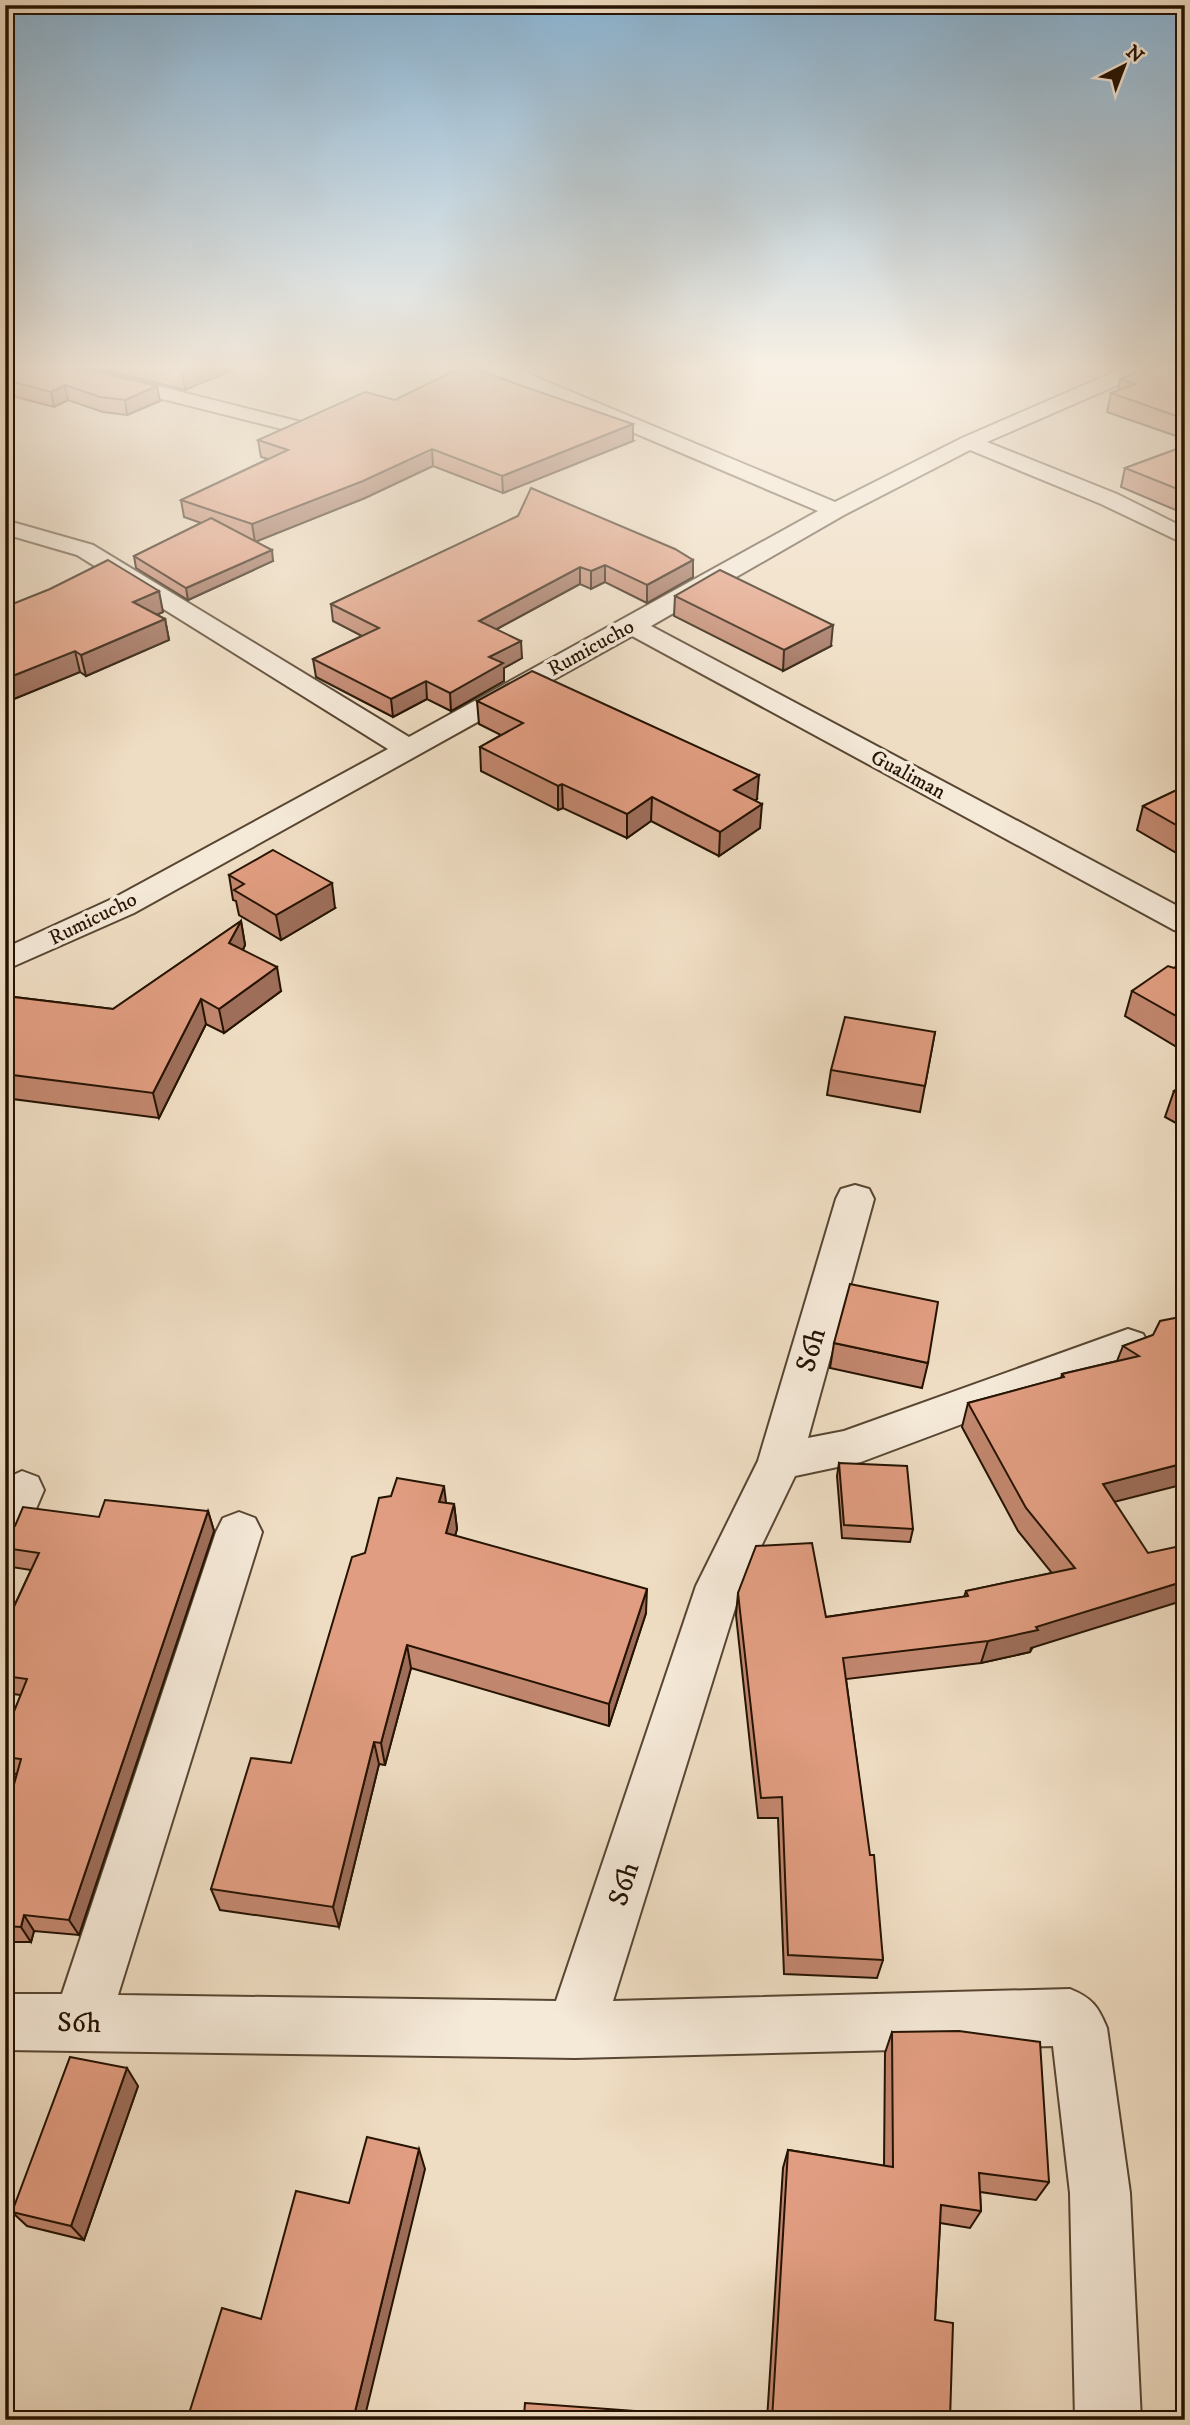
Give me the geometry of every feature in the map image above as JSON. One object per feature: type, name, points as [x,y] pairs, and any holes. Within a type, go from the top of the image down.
[{"type":"street","points":[[763,479],[836,510]]},
{"type":"street","name":"Rumicucho","points":[[5,960],[123,906],[632,626],[836,510],[896,479]]},
{"type":"street","points":[[1060,479],[1109,499],[1185,537]]},
{"type":"street","points":[[5,527],[85,550],[407,748]]},
{"type":"street","name":"Gualiman","points":[[632,626],[1182,919]]},
{"type":"street","name":"S6h","points":[[5,2022],[575,2030],[719,1586],[779,1461],[855,1199]]},
{"type":"street","points":[[779,1461],[846,1449],[1128,1345]]},
{"type":"street","points":[[5,1530],[22,1490]]},
{"type":"street","points":[[81,2023],[239,1532]]},
{"type":"street","points":[[575,2030],[1070,2017],[1079,2028],[1100,2193],[1108,2420]]},
{"type":"building","points":[[226,479],[367,479],[252,524],[181,500]]},
{"type":"building","points":[[1153,479],[1185,479],[1185,492]]},
{"type":"building","points":[[531,488],[675,549],[693,560],[647,585],[605,565],[591,571],[580,567],[479,621],[521,641],[489,657],[503,663],[450,693],[426,681],[391,699],[313,659],[379,628],[331,604],[518,516]]},
{"type":"building","points":[[211,518],[272,550],[186,588],[134,556]]},
{"type":"building","points":[[108,560],[159,591],[133,602],[165,619],[81,655],[75,651],[5,679],[5,607],[50,589]]},
{"type":"building","points":[[720,570],[833,625],[784,650],[675,596]]},
{"type":"building","points":[[532,671],[759,775],[734,790],[762,804],[720,832],[652,797],[627,814],[562,784],[558,786],[480,747],[523,723],[477,701]]},
{"type":"building","points":[[1185,786],[1185,830],[1143,806]]},
{"type":"building","points":[[273,850],[332,883],[276,915],[234,890],[244,884],[229,875]]},
{"type":"building","points":[[241,921],[229,943],[277,967],[219,1009],[201,999],[153,1093],[5,1074],[5,996],[113,1009]]},
{"type":"building","points":[[1185,961],[1185,1021],[1132,991],[1168,966],[1174,968]]},
{"type":"building","points":[[845,1017],[935,1032],[925,1086],[831,1070]]},
{"type":"building","points":[[1185,1085],[1185,1098],[1174,1091]]},
{"type":"building","points":[[850,1284],[938,1302],[928,1363],[834,1343]]},
{"type":"building","points":[[1185,1316],[1185,1463],[1103,1484],[1148,1553],[1185,1545],[1185,1581],[1036,1627],[1038,1630],[988,1641],[843,1658],[870,1855],[874,1855],[883,1960],[788,1955],[782,1797],[761,1798],[738,1593],[756,1546],[812,1543],[826,1617],[968,1596],[966,1591],[1075,1568],[1026,1508],[968,1403],[1064,1377],[1062,1374],[1139,1356],[1123,1346],[1153,1335],[1160,1321]]},
{"type":"building","points":[[839,1463],[907,1466],[913,1529],[844,1525]]},
{"type":"building","points":[[397,1478],[444,1486],[439,1502],[454,1504],[446,1533],[647,1589],[609,1704],[407,1645],[381,1743],[374,1742],[333,1907],[211,1889],[251,1758],[291,1763],[352,1557],[365,1553],[379,1498],[391,1496]]},
{"type":"building","points":[[105,1500],[208,1511],[69,1920],[24,1915],[21,1927],[5,1926],[5,1817],[21,1759],[5,1757],[5,1734],[27,1679],[5,1676],[5,1626],[39,1553],[5,1548],[5,1529],[15,1526],[23,1507],[99,1517]]},
{"type":"building","points":[[959,2031],[1040,2042],[1049,2182],[979,2173],[981,2211],[941,2205],[935,2320],[953,2323],[950,2420],[772,2420],[788,2150],[893,2167],[892,2032]]},
{"type":"building","points":[[70,2057],[127,2068],[71,2226],[12,2212]]},
{"type":"building","points":[[367,2137],[419,2149],[353,2420],[187,2420],[222,2308],[261,2319],[296,2191],[349,2203]]},
{"type":"building","points":[[525,2403],[759,2420],[492,2420],[493,2413],[524,2416]]}]
